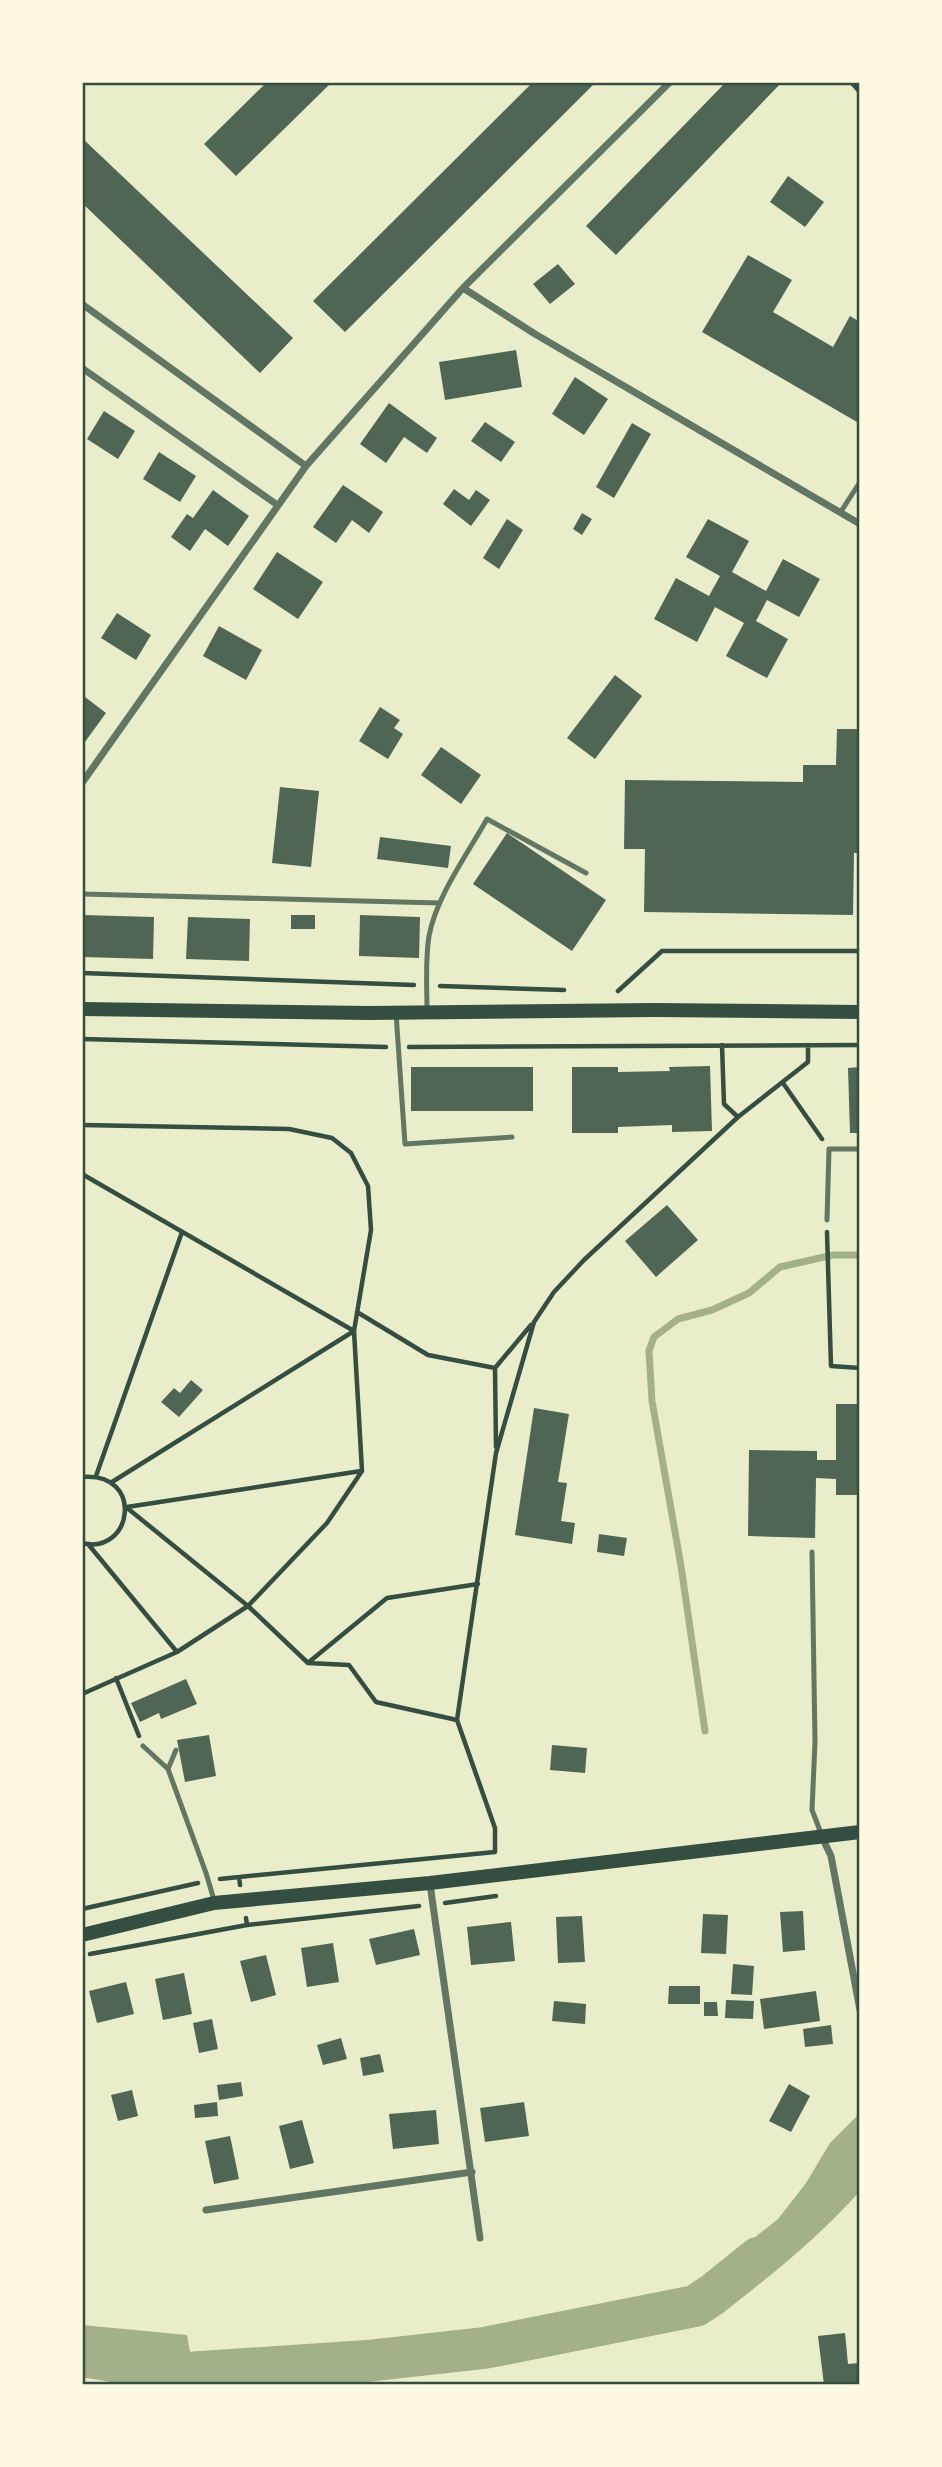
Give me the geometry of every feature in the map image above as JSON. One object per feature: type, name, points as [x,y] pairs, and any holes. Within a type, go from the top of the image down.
[{"type":"main road","points":[[82,1009],[396,1013],[654,1010],[860,1012]]},
{"type":"main road","points":[[82,1935],[214,1903],[430,1883],[860,1832]]},
{"type":"street","points":[[82,783],[276,504],[306,466],[463,288],[670,82]]},
{"type":"street","points":[[463,288],[535,334],[860,524]]},
{"type":"street","points":[[82,304],[306,466]]},
{"type":"street","points":[[82,368],[276,504]]},
{"type":"street","points":[[822,1836],[831,1856],[860,2010]]},
{"type":"street","points":[[430,1883],[480,2238]]},
{"type":"street","points":[[206,2210],[472,2172]]},
{"type":"lane","points":[[840,513],[860,482]]},
{"type":"lane","points":[[427,1013],[429,934],[440,903],[487,819],[586,873]]},
{"type":"lane","points":[[82,894],[440,903]]},
{"type":"lane","points":[[396,1013],[405,1144],[512,1137]]},
{"type":"lane","points":[[827,1220],[829,1149],[860,1149]]},
{"type":"lane","points":[[812,1552],[816,1742],[812,1810],[822,1836]]},
{"type":"lane","points":[[143,1746],[168,1769],[209,1880],[214,1903]]},
{"type":"lane","points":[[168,1769],[176,1750]]},
{"type":"path","points":[[851,82],[860,92]]},
{"type":"path","points":[[617,992],[662,951],[860,951]]},
{"type":"path","points":[[82,973],[576,991]]},
{"type":"path","points":[[82,1039],[398,1047],[860,1045]]},
{"type":"path","points":[[722,1045],[724,1104],[738,1117]]},
{"type":"path","points":[[496,1453],[495,1368],[534,1322],[554,1292],[584,1260],[738,1117],[808,1062],[808,1045]]},
{"type":"path","points":[[783,1083],[829,1149]]},
{"type":"path","points":[[82,1125],[289,1129],[332,1138],[351,1153],[368,1186],[371,1230],[354,1331],[362,1471],[327,1523],[248,1606],[177,1652],[82,1694]]},
{"type":"path","points":[[82,1174],[354,1331]]},
{"type":"path","points":[[827,1220],[831,1366],[860,1368]]},
{"type":"path","points":[[96,1476],[182,1232]]},
{"type":"path","points":[[357,1312],[428,1355],[495,1368]]},
{"type":"path","points":[[82,1909],[209,1880],[495,1852],[495,1828],[457,1720],[496,1453],[534,1322]]},
{"type":"path","points":[[112,1482],[354,1331]]},
{"type":"path","points":[[126,1507],[362,1471]]},
{"type":"path","points":[[82,1477],[96,1476],[112,1482],[119,1489],[126,1507],[248,1606],[308,1663],[349,1665],[376,1702],[457,1720]]},
{"type":"path","points":[[85,1544],[107,1541],[115,1535],[121,1527],[126,1507]]},
{"type":"path","points":[[85,1544],[177,1652]]},
{"type":"path","points":[[308,1663],[387,1598],[478,1584]]},
{"type":"path","points":[[116,1678],[143,1746]]},
{"type":"path","points":[[239,1877],[247,1925]]},
{"type":"path","points":[[82,1955],[247,1925],[509,1894]]},
{"type":"shaded area","points":[[860,2113],[860,2191],[793,2256],[720,2314],[712,2295],[701,2280],[778,2219],[806,2183],[830,2143]]},
{"type":"shaded area","points":[[82,2325],[187,2335],[196,2385],[82,2372]]},
{"type":"building","points":[[267,82],[332,82],[236,176],[204,144]]},
{"type":"building","points":[[533,82],[594,84],[345,332],[313,301]]},
{"type":"building","points":[[726,82],[782,82],[616,255],[586,226]]},
{"type":"building","points":[[82,138],[293,338],[260,373],[82,203]]},
{"type":"building","points":[[788,176],[824,202],[805,227],[770,202]]},
{"type":"building","points":[[748,255],[792,280],[773,312],[833,347],[850,316],[860,322],[860,417],[857,422],[702,332]]},
{"type":"building","points":[[558,264],[575,284],[550,304],[533,284]]},
{"type":"building","points":[[516,350],[522,387],[445,400],[439,362]]},
{"type":"building","points":[[575,377],[608,399],[584,435],[552,414]]},
{"type":"building","points":[[389,403],[437,438],[427,453],[404,437],[386,463],[360,444]]},
{"type":"building","points":[[104,411],[135,431],[118,459],[87,439]]},
{"type":"building","points":[[485,422],[515,442],[501,462],[471,441]]},
{"type":"building","points":[[632,423],[651,434],[614,498],[596,487]]},
{"type":"building","points":[[159,452],[196,476],[180,502],[143,479]]},
{"type":"building","points":[[343,485],[383,512],[369,533],[352,520],[336,543],[313,527]]},
{"type":"building","points":[[454,489],[469,500],[476,490],[490,500],[471,526],[443,504]]},
{"type":"building","points":[[213,490],[249,516],[228,546],[205,529],[190,551],[171,537],[187,514],[193,518]]},
{"type":"building","points":[[582,513],[592,519],[582,535],[573,529]]},
{"type":"building","points":[[507,519],[523,530],[499,569],[483,558]]},
{"type":"building","points":[[708,519],[749,541],[732,572],[766,591],[783,559],[820,579],[799,617],[767,600],[756,621],[788,639],[767,678],[726,656],[744,623],[715,607],[697,642],[654,619],[676,578],[709,596],[720,576],[686,557]]},
{"type":"building","points":[[277,552],[323,582],[298,619],[253,589]]},
{"type":"building","points":[[117,613],[151,635],[136,660],[101,638]]},
{"type":"building","points":[[219,626],[262,650],[246,680],[203,656]]},
{"type":"building","points":[[615,675],[642,696],[595,759],[567,738]]},
{"type":"building","points":[[85,697],[106,713],[82,746],[82,701]]},
{"type":"building","points":[[380,707],[400,720],[394,728],[403,734],[388,759],[359,741]]},
{"type":"building","points":[[837,729],[860,729],[860,853],[854,853],[853,915],[644,912],[645,849],[624,849],[625,780],[803,782],[803,765],[836,765]]},
{"type":"building","points":[[441,747],[481,775],[461,804],[421,775]]},
{"type":"building","points":[[280,787],[319,791],[311,867],[272,863]]},
{"type":"building","points":[[507,833],[606,900],[572,951],[473,884]]},
{"type":"building","points":[[380,837],[451,846],[448,868],[377,859]]},
{"type":"building","points":[[82,915],[154,917],[153,959],[82,957]]},
{"type":"building","points":[[291,915],[315,915],[315,929],[291,929]]},
{"type":"building","points":[[360,915],[420,917],[419,958],[359,956]]},
{"type":"building","points":[[188,917],[250,919],[249,961],[186,959]]},
{"type":"building","points":[[710,1066],[712,1131],[672,1132],[672,1125],[618,1127],[618,1133],[572,1133],[572,1067],[618,1067],[618,1072],[670,1071],[669,1067]]},
{"type":"building","points":[[411,1067],[533,1067],[533,1111],[411,1111]]},
{"type":"building","points":[[860,1067],[860,1133],[850,1133],[848,1068]]},
{"type":"building","points":[[667,1205],[698,1240],[656,1277],[625,1241]]},
{"type":"building","points":[[191,1380],[203,1390],[179,1417],[161,1402],[174,1388],[180,1393]]},
{"type":"building","points":[[836,1404],[860,1404],[860,1495],[836,1495],[836,1479],[816,1478],[815,1538],[748,1536],[749,1450],[817,1451],[817,1460],[836,1460]]},
{"type":"building","points":[[534,1408],[569,1414],[558,1482],[567,1483],[561,1521],[575,1523],[572,1544],[515,1535]]},
{"type":"building","points":[[599,1534],[627,1538],[624,1556],[597,1552]]},
{"type":"building","points":[[186,1679],[197,1704],[161,1719],[159,1713],[140,1722],[131,1703]]},
{"type":"building","points":[[209,1735],[216,1776],[185,1782],[177,1740]]},
{"type":"building","points":[[552,1745],[587,1748],[585,1773],[550,1770]]},
{"type":"building","points":[[803,1911],[805,1950],[783,1952],[780,1912]]},
{"type":"building","points":[[703,1914],[728,1915],[726,1954],[701,1953]]},
{"type":"building","points":[[582,1916],[585,1962],[558,1963],[556,1917]]},
{"type":"building","points":[[511,1922],[515,1961],[471,1965],[467,1927]]},
{"type":"building","points":[[414,1929],[420,1955],[376,1965],[369,1939]]},
{"type":"building","points":[[333,1943],[339,1982],[307,1987],[301,1948]]},
{"type":"building","points":[[266,1955],[276,1995],[251,2002],[240,1961]]},
{"type":"building","points":[[733,1964],[754,1966],[752,1995],[731,1994]]},
{"type":"building","points":[[184,1973],[192,2014],[163,2020],[155,1979]]},
{"type":"building","points":[[126,1982],[134,2014],[97,2023],[89,1991]]},
{"type":"building","points":[[669,1986],[700,1986],[700,2004],[668,2004]]},
{"type":"building","points":[[816,1991],[820,2021],[764,2029],[760,1999]]},
{"type":"building","points":[[726,2000],[754,2001],[753,2019],[725,2018]]},
{"type":"building","points":[[554,2001],[586,2004],[585,2024],[552,2021]]},
{"type":"building","points":[[704,2002],[717,2002],[718,2016],[704,2016]]},
{"type":"building","points":[[212,2019],[218,2049],[199,2053],[193,2023]]},
{"type":"building","points":[[831,2025],[833,2044],[805,2047],[803,2029]]},
{"type":"building","points":[[341,2038],[347,2059],[323,2065],[317,2045]]},
{"type":"building","points":[[380,2054],[384,2072],[363,2076],[360,2058]]},
{"type":"building","points":[[241,2082],[243,2096],[219,2100],[217,2085]]},
{"type":"building","points":[[789,2084],[810,2096],[791,2132],[769,2121]]},
{"type":"building","points":[[132,2090],[138,2116],[118,2121],[111,2095]]},
{"type":"building","points":[[217,2102],[218,2116],[195,2118],[194,2105]]},
{"type":"building","points":[[524,2102],[529,2136],[485,2142],[480,2108]]},
{"type":"building","points":[[436,2110],[439,2144],[393,2149],[389,2114]]},
{"type":"building","points":[[302,2120],[314,2163],[290,2169],[279,2126]]},
{"type":"building","points":[[230,2136],[239,2179],[214,2184],[205,2141]]},
{"type":"building","points":[[845,2333],[848,2364],[859,2363],[860,2385],[824,2385],[818,2336]]},
{"type":"waterway","points":[[705,1731],[681,1566],[652,1401],[649,1351],[654,1337],[678,1319],[712,1310],[749,1293],[780,1267],[833,1255],[860,1255]]},
{"type":"waterway","points":[[82,2356],[187,2373],[367,2361],[484,2348],[695,2306],[758,2258]]}]
